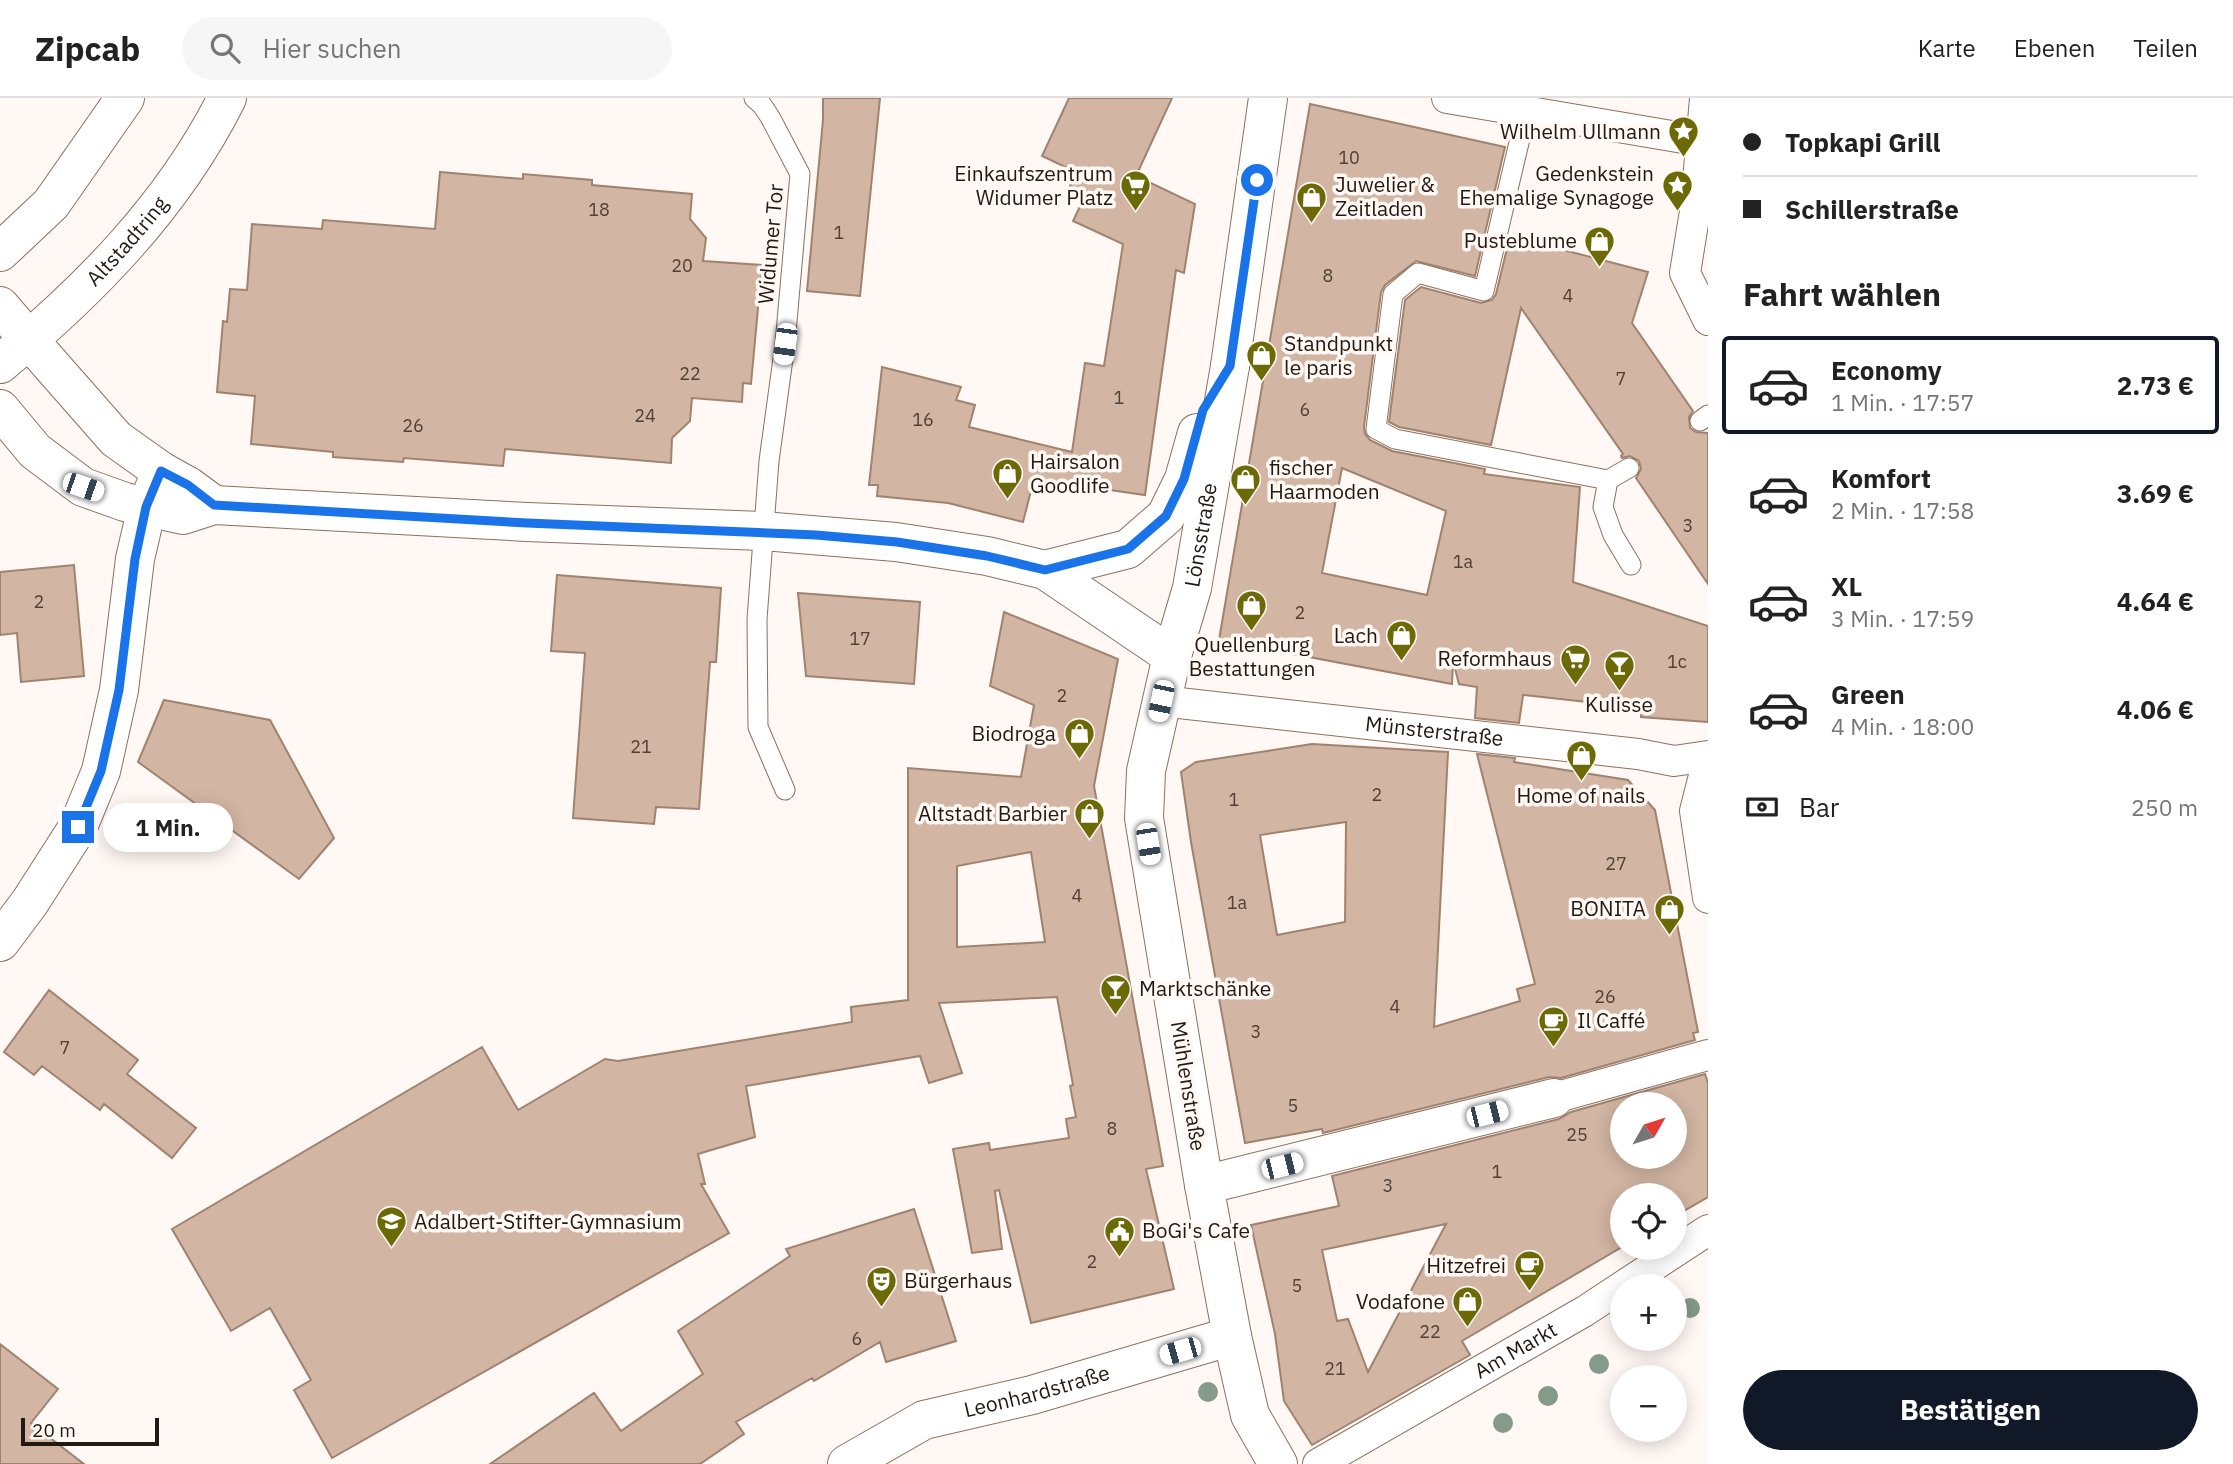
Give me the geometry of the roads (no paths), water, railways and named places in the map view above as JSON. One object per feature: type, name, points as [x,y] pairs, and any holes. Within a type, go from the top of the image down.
[{"type":"street","points":[[0,252],[51,204],[115,116],[125,98]]},
{"type":"street","name":"Lönsstraße","points":[[1161,701],[1192,587],[1230,366],[1268,98]]},
{"type":"street","points":[[1447,98],[1701,141]]},
{"type":"street","points":[[1705,98],[1696,205],[1685,273],[1708,320]]},
{"type":"street","name":"Altstadtring","points":[[0,363],[94,281],[143,226],[180,177],[220,111]]},
{"type":"street","points":[[0,306],[116,439],[214,505]]},
{"type":"street","name":"Lönsstraße","points":[[1045,570],[1128,549],[1166,516],[1184,479],[1203,410],[1230,366]]},
{"type":"street","points":[[0,409],[35,451],[83,487],[146,507],[183,515],[214,505],[527,523],[762,531],[897,542],[987,556],[1045,570],[1172,656]]},
{"type":"street","points":[[0,942],[30,902],[78,827],[101,771],[119,690],[135,559],[146,507],[161,471]]},
{"type":"street","name":"Münsterstraße","points":[[1161,701],[1638,754],[1674,761],[1708,758]]},
{"type":"street","name":"Mühlenstraße","points":[[1161,701],[1146,771],[1143,818],[1232,1336],[1250,1415],[1278,1464]]},
{"type":"street","points":[[1708,758],[1695,811],[1708,898]]},
{"type":"street","points":[[1204,1185],[1554,1098],[1708,1055]]},
{"type":"street","name":"Am Markt","points":[[1318,1464],[1585,1311],[1708,1230]]},
{"type":"street","name":"Leonhardstraße","points":[[848,1464],[924,1420],[1032,1395],[1232,1336]]},
{"type":"lane","points":[[220,111],[249,98]]},
{"type":"lane","name":"Widumer Tor","points":[[754,98],[770,117],[800,174],[785,344],[762,531],[757,619],[758,727],[785,790]]},
{"type":"lane","points":[[1526,113],[1484,291],[1418,273],[1393,294],[1376,429],[1395,439],[1608,480],[1629,468]]},
{"type":"lane","points":[[1608,480],[1604,507],[1613,535],[1631,565]]},
{"type":"place","name":"Wilhelm Ullmann","points":[[1684,159]]},
{"type":"place","name":"Einkaufszentrum Widumer Platz","points":[[1136,213]]},
{"type":"place","name":"Gedenkstein Ehemalige Synagoge","points":[[1677,213]]},
{"type":"place","name":"Juwelier & Zeitladen","points":[[1312,224]]},
{"type":"place","name":"Pusteblume","points":[[1600,268]]},
{"type":"place","name":"Standpunkt le paris","points":[[1261,383]]},
{"type":"place","name":"Hairsalon Goodlife","points":[[1007,501]]},
{"type":"place","name":"fischer Haarmoden","points":[[1246,507]]},
{"type":"place","name":"Quellenburg Bestattungen","points":[[1252,632]]},
{"type":"place","name":"Lach","points":[[1401,663]]},
{"type":"place","name":"Reformhaus","points":[[1575,686]]},
{"type":"place","name":"Kulisse","points":[[1619,692]]},
{"type":"place","name":"Biodroga","points":[[1079,761]]},
{"type":"place","name":"Home of nails","points":[[1581,783]]},
{"type":"place","name":"Altstadt Barbier","points":[[1090,841]]},
{"type":"place","name":"BONITA","points":[[1669,936]]},
{"type":"place","name":"Marktschänke","points":[[1116,1016]]},
{"type":"place","name":"Il Caffé","points":[[1554,1048]]},
{"type":"place","name":"Adalbert-Stifter-Gymnasium","points":[[391,1249]]},
{"type":"place","name":"BoGi's Cafe","points":[[1119,1258]]},
{"type":"place","name":"Hitzefrei","points":[[1529,1293]]},
{"type":"place","name":"Bürgerhaus","points":[[881,1308]]},
{"type":"place","name":"Vodafone","points":[[1468,1329]]}]
